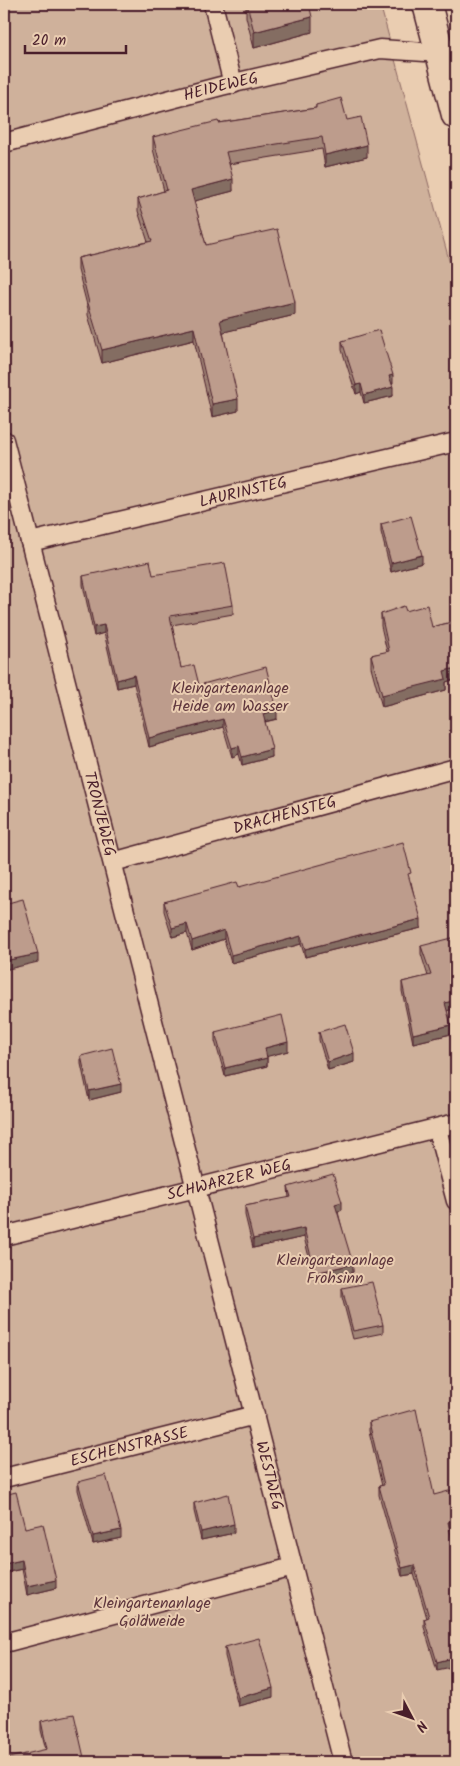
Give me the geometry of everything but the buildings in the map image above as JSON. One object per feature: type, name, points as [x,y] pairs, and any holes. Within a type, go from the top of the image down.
[{"type":"street","points":[[427,4],[456,115]]},
{"type":"lane","points":[[213,4],[233,84]]},
{"type":"lane","name":"HEIDEWEG","points":[[4,143],[233,84],[380,49],[440,53]]},
{"type":"lane","name":"TRONJEWEG","points":[[4,440],[195,1188]]},
{"type":"lane","name":"LAURINSTEG","points":[[30,542],[456,442]]},
{"type":"lane","name":"DRACHENSTEG","points":[[112,862],[456,768]]},
{"type":"lane","name":"SCHWARZER WEG","points":[[4,1236],[456,1123]]},
{"type":"lane","points":[[437,1128],[456,1201]]},
{"type":"lane","name":"WESTWEG","points":[[195,1188],[343,1762]]},
{"type":"lane","name":"ESCHENSTRASSE","points":[[4,1478],[255,1415]]},
{"type":"lane","points":[[4,1643],[293,1567]]},
{"type":"green space","name":"Kleingartenanlage Heide am Wasser","points":[[4,4],[380,4],[456,286],[456,1762],[4,1762]]},
{"type":"park label","name":"Kleingartenanlage Frohsinn","points":[[335,1269]]},
{"type":"park label","name":"Kleingartenanlage Goldweide","points":[[152,1612]]}]
